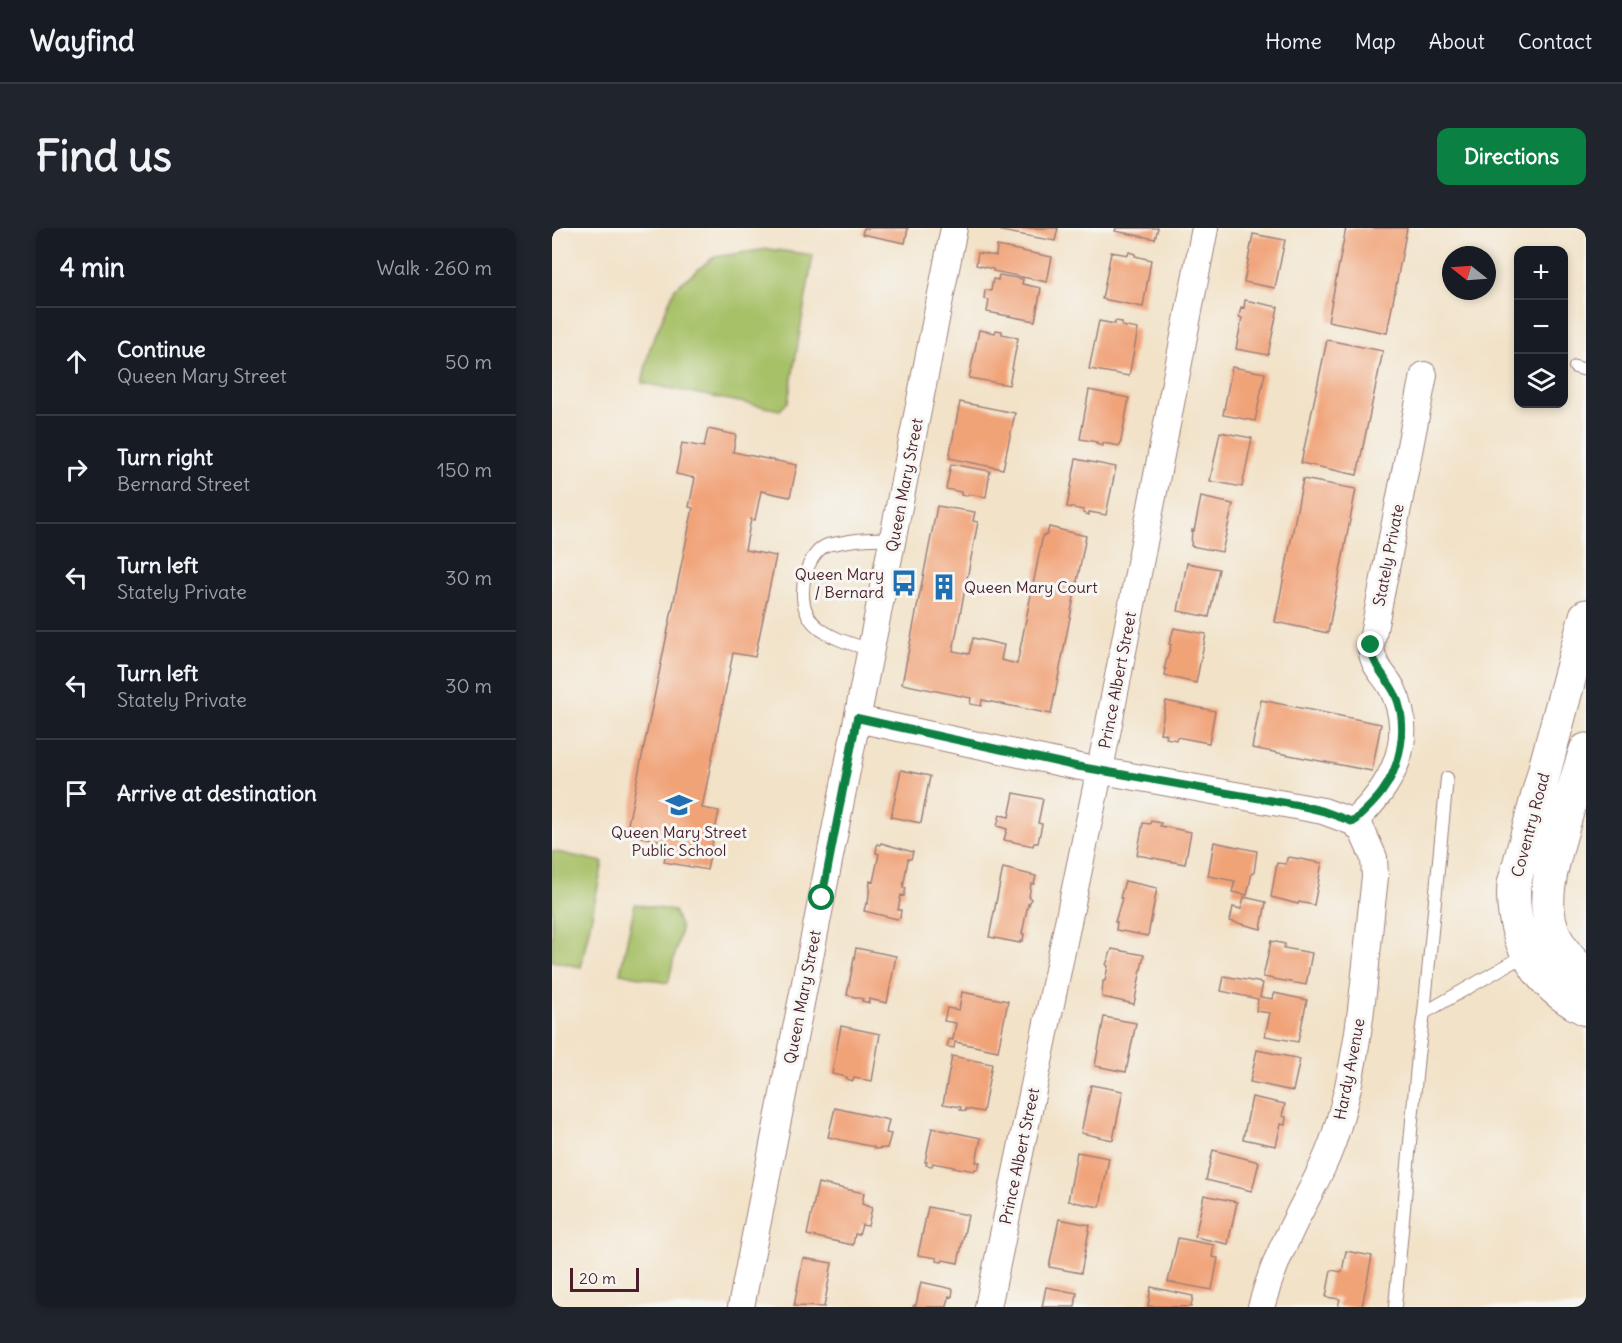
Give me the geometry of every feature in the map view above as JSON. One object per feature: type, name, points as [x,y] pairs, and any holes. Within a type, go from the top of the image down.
[{"type":"main road","name":"Coventry Road","points":[[1586,616],[1514,884],[1515,922],[1528,953],[1545,981],[1567,999],[1586,1009]]},
{"type":"main road","name":"Coventry Road","points":[[1586,750],[1552,866],[1547,904],[1548,920],[1557,943],[1572,962],[1586,974]]},
{"type":"street","name":"Queen Mary Street","points":[[741,1307],[954,228]]},
{"type":"street","name":"Prince Albert Street","points":[[988,1307],[1100,770],[1205,228]]},
{"type":"street","name":"Stately Private","points":[[1353,822],[1383,790],[1398,756],[1402,734],[1397,699],[1375,665],[1371,645],[1424,375]]},
{"type":"street","points":[[857,718],[1075,766],[1302,806],[1353,822]]},
{"type":"street","name":"Hardy Avenue","points":[[1261,1307],[1284,1244],[1335,1136],[1346,1099],[1357,1035],[1375,877],[1374,858],[1369,844],[1362,831],[1353,822]]},
{"type":"lane","points":[[871,650],[837,640],[818,629],[806,613],[802,587],[807,566],[825,546],[863,538],[893,539]]},
{"type":"lane","points":[[1395,1307],[1447,778]]},
{"type":"lane","points":[[1424,1013],[1528,953]]},
{"type":"green space","points":[[768,249],[813,255],[788,402],[780,410],[642,383],[650,348],[675,288],[714,257]]},
{"type":"green space","points":[[552,851],[603,862],[581,967],[552,961]]},
{"type":"green space","points":[[635,904],[674,911],[681,929],[668,983],[620,973]]},
{"type":"building","points":[[864,228],[908,228],[905,243],[862,234]]},
{"type":"building","points":[[1002,228],[1058,228],[1055,241],[1001,231]]},
{"type":"building","points":[[1116,228],[1158,228],[1155,239],[1115,231]]},
{"type":"building","points":[[1346,228],[1407,228],[1387,333],[1328,321]]},
{"type":"building","points":[[1253,234],[1285,240],[1275,288],[1244,282]]},
{"type":"building","points":[[997,246],[1052,257],[1047,282],[993,271],[993,269],[976,265],[978,253],[996,256]]},
{"type":"building","points":[[1111,252],[1128,255],[1129,252],[1151,260],[1143,307],[1102,299]]},
{"type":"building","points":[[999,275],[1023,279],[1022,284],[1041,288],[1035,321],[987,312],[989,300],[984,299],[985,290],[991,291],[993,279],[998,280]]},
{"type":"building","points":[[1245,300],[1278,307],[1268,355],[1236,349],[1242,318],[1239,317]]},
{"type":"building","points":[[1099,321],[1115,324],[1115,321],[1122,322],[1122,326],[1138,329],[1129,376],[1089,369]]},
{"type":"building","points":[[979,330],[995,333],[996,330],[1002,331],[1002,334],[1018,338],[1009,385],[969,378]]},
{"type":"building","points":[[1327,340],[1383,351],[1357,475],[1301,463]]},
{"type":"building","points":[[1232,367],[1265,373],[1255,421],[1223,415]]},
{"type":"building","points":[[1089,390],[1129,398],[1120,446],[1103,443],[1103,446],[1096,444],[1097,442],[1080,439]]},
{"type":"building","points":[[960,402],[1015,413],[1003,469],[949,458]]},
{"type":"building","points":[[708,429],[736,435],[733,452],[797,465],[790,497],[761,491],[755,520],[751,519],[745,550],[776,556],[755,657],[733,653],[702,808],[719,811],[707,870],[664,862],[668,842],[626,834],[693,508],[689,507],[695,478],[676,474],[682,443],[704,447]]},
{"type":"building","points":[[1220,432],[1252,438],[1242,487],[1210,481]]},
{"type":"building","points":[[1076,459],[1116,467],[1106,515],[1089,512],[1089,515],[1083,513],[1084,510],[1067,507]]},
{"type":"building","points":[[951,464],[990,471],[986,497],[961,495],[961,492],[946,489]]},
{"type":"building","points":[[1303,479],[1356,489],[1328,633],[1275,622]]},
{"type":"building","points":[[1201,497],[1233,504],[1222,552],[1191,546],[1192,530],[1194,531]]},
{"type":"building","name":"Queen Mary Court","points":[[937,506],[975,512],[973,521],[978,522],[953,651],[969,654],[973,638],[1004,645],[1001,660],[1017,664],[1043,535],[1047,535],[1049,527],[1086,536],[1051,714],[982,700],[981,706],[970,704],[971,698],[902,684]]},
{"type":"building","points":[[1187,563],[1219,569],[1209,617],[1178,611]]},
{"type":"building","points":[[1174,628],[1206,634],[1196,683],[1165,676],[1166,669],[1164,669]]},
{"type":"building","points":[[1261,700],[1381,724],[1372,771],[1252,748]]},
{"type":"building","points":[[1166,701],[1215,711],[1209,743],[1177,737],[1176,740],[1166,738],[1167,734],[1160,733]]},
{"type":"building","points":[[901,770],[930,776],[921,823],[891,817]]},
{"type":"building","points":[[1014,793],[1043,799],[1038,823],[1042,824],[1038,843],[1034,843],[1033,846],[1004,840],[1007,829],[997,826],[1000,815],[1009,817]]},
{"type":"building","points":[[1151,821],[1161,823],[1160,826],[1191,832],[1185,864],[1137,855],[1143,823],[1150,824]]},
{"type":"building","points":[[1214,842],[1257,851],[1254,873],[1252,873],[1247,895],[1232,892],[1235,881],[1208,876]]},
{"type":"building","points":[[881,843],[913,852],[911,859],[908,859],[903,888],[906,888],[904,896],[901,895],[898,910],[901,910],[900,918],[897,919],[864,911],[866,903],[868,904],[870,881],[873,882],[879,854],[876,853],[877,844]]},
{"type":"building","points":[[1289,857],[1322,863],[1314,905],[1299,902],[1298,904],[1271,897],[1277,863],[1286,864]]},
{"type":"building","points":[[1003,868],[1036,876],[1034,884],[1031,884],[1029,897],[1031,899],[1022,934],[1024,934],[1023,941],[1020,943],[989,937]]},
{"type":"building","points":[[1125,881],[1157,888],[1148,936],[1116,930],[1117,922],[1115,922]]},
{"type":"building","points":[[1244,897],[1266,902],[1261,929],[1230,921],[1233,907],[1241,909]]},
{"type":"building","points":[[1271,941],[1285,944],[1284,948],[1312,953],[1306,985],[1263,977]]},
{"type":"building","points":[[856,948],[896,956],[887,1003],[869,999],[869,1003],[847,995]]},
{"type":"building","points":[[1112,949],[1144,955],[1134,1004],[1102,997],[1103,981],[1105,981],[1108,966],[1106,965]]},
{"type":"building","points":[[1224,976],[1263,983],[1260,997],[1273,999],[1274,993],[1307,1000],[1298,1042],[1265,1036],[1270,1013],[1256,1011],[1258,999],[1221,991]]},
{"type":"building","points":[[962,992],[1008,1001],[998,1051],[955,1042],[954,1048],[947,1047],[949,1039],[953,1040],[956,1023],[944,1021],[947,1008],[959,1010]]},
{"type":"building","points":[[1104,1017],[1136,1023],[1126,1072],[1095,1066]]},
{"type":"building","points":[[841,1026],[880,1034],[872,1081],[854,1078],[853,1081],[847,1077],[832,1074]]},
{"type":"building","points":[[1257,1050],[1300,1059],[1293,1091],[1250,1082]]},
{"type":"building","points":[[952,1056],[992,1064],[983,1112],[960,1110],[961,1107],[943,1104]]},
{"type":"building","points":[[1091,1085],[1123,1091],[1113,1140],[1081,1133]]},
{"type":"building","points":[[1252,1097],[1285,1104],[1282,1116],[1286,1117],[1285,1125],[1281,1124],[1276,1146],[1243,1139]]},
{"type":"building","points":[[835,1108],[889,1120],[886,1133],[891,1134],[887,1148],[874,1149],[874,1147],[828,1137]]},
{"type":"building","points":[[932,1128],[981,1138],[976,1162],[980,1162],[978,1169],[974,1171],[933,1163],[932,1166],[926,1165]]},
{"type":"building","points":[[1213,1150],[1259,1162],[1252,1191],[1206,1180]]},
{"type":"building","points":[[1077,1152],[1109,1158],[1100,1207],[1068,1201]]},
{"type":"building","points":[[818,1183],[864,1193],[862,1204],[872,1208],[868,1226],[862,1225],[859,1235],[855,1234],[853,1245],[807,1235]]},
{"type":"building","points":[[1204,1195],[1237,1202],[1228,1244],[1195,1237]]},
{"type":"building","points":[[928,1207],[968,1215],[958,1263],[936,1261],[937,1258],[918,1255]]},
{"type":"building","points":[[1059,1219],[1090,1225],[1081,1273],[1049,1267]]},
{"type":"building","points":[[1178,1238],[1214,1245],[1212,1257],[1218,1258],[1212,1290],[1168,1282]]},
{"type":"building","points":[[1346,1251],[1372,1256],[1362,1307],[1338,1307],[1340,1299],[1326,1297],[1331,1270],[1342,1272]]},
{"type":"building","points":[[803,1258],[832,1263],[824,1307],[794,1306]]},
{"type":"building","points":[[921,1282],[953,1289],[947,1307],[913,1307],[916,1305]]},
{"type":"building","points":[[1046,1287],[1077,1293],[1075,1307],[1042,1307]]},
{"type":"building","points":[[1151,1287],[1193,1296],[1191,1307],[1148,1306]]},
{"type":"place","name":"Queen Mary / Bernard","points":[[904,583]]},
{"type":"place","name":"Queen Mary Court","points":[[944,587]]},
{"type":"place","name":"Queen Mary Street Public School","points":[[679,805]]},
{"type":"route","points":[[822,898],[857,718],[1075,766],[1302,806],[1340,816],[1353,822],[1368,809],[1391,776],[1402,734],[1397,699],[1375,665],[1371,645]]}]
